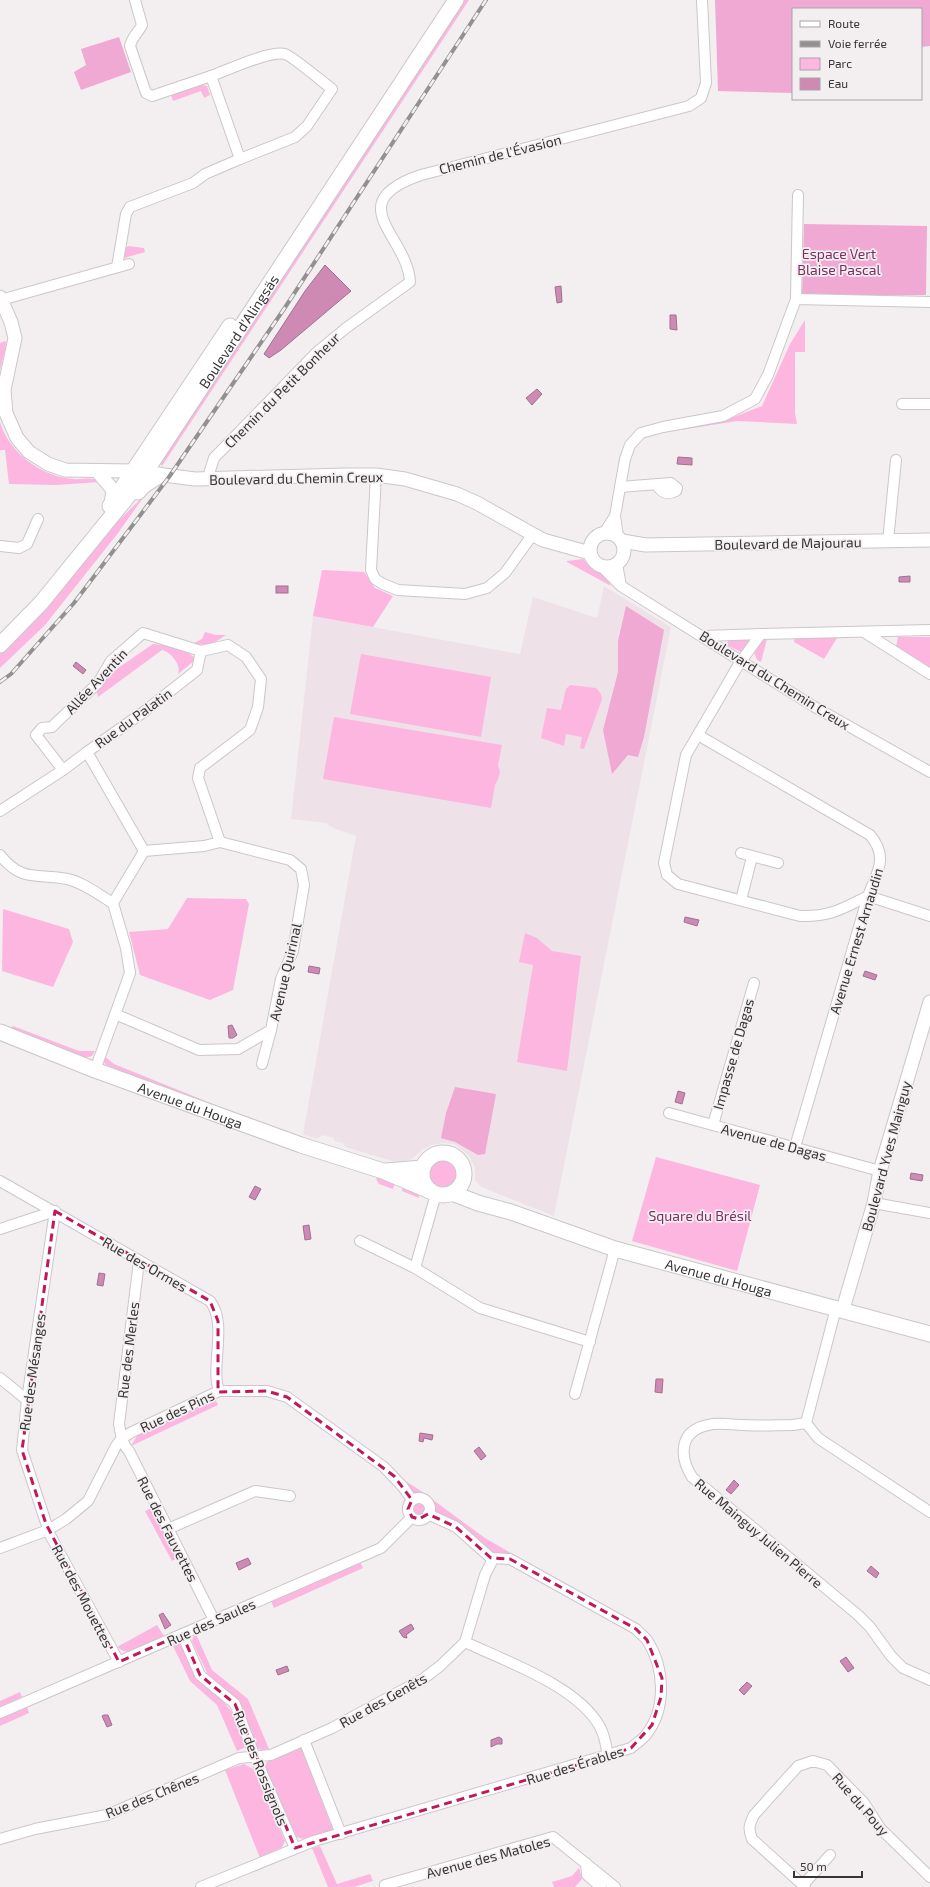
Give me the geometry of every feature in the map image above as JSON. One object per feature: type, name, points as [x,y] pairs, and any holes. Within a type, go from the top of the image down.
[{"type":"main road","name":"Boulevard d'Alingsäs","points":[[0,636],[37,599],[112,504],[146,473],[448,0]]},
{"type":"main road","name":"Boulevard d'Alingsäs","points":[[0,645],[41,603],[100,532],[146,473],[456,0]]},
{"type":"main road","name":"Avenue du Houga","points":[[0,1032],[95,1070],[302,1145],[383,1171],[433,1192]]},
{"type":"main road","points":[[438,1154],[451,1155],[461,1163],[463,1169],[457,1188],[442,1195],[433,1192],[423,1182],[423,1168],[432,1157],[438,1154]]},
{"type":"main road","name":"Avenue du Houga","points":[[383,1171],[423,1168]]},
{"type":"main road","name":"Avenue du Houga","points":[[457,1188],[510,1212],[615,1249],[930,1334]]},
{"type":"street","points":[[117,267],[126,214],[130,207],[193,183],[205,174],[295,138],[307,126],[332,89],[286,54],[275,53],[152,96],[146,93],[130,46],[132,38],[139,32],[142,25],[135,0]]},
{"type":"street","name":"Chemin de l'Évasion","points":[[410,282],[408,267],[382,217],[381,206],[388,194],[402,183],[417,177],[689,106],[701,98],[705,91],[706,83],[702,4]]},
{"type":"street","points":[[212,76],[240,159]]},
{"type":"street","points":[[615,516],[622,543],[623,556],[617,564],[607,568],[601,566],[592,559],[591,548],[594,538],[604,533],[615,516],[625,459],[630,445],[641,433],[663,427],[723,416],[755,399],[768,375],[796,299],[798,195]]},
{"type":"street","points":[[0,299],[129,264]]},
{"type":"street","name":"Chemin du Petit Bonheur","points":[[207,480],[214,458],[317,352],[346,328],[410,282]]},
{"type":"street","name":"Boulevard du Chemin Creux","points":[[0,299],[15,338],[4,390],[6,413],[17,438],[29,452],[48,464],[65,470],[146,473],[207,480],[376,475],[405,479],[457,494],[477,503],[543,540],[566,546],[591,548]]},
{"type":"street","points":[[796,299],[930,301]]},
{"type":"street","points":[[902,404],[930,404]]},
{"type":"street","points":[[888,541],[896,460]]},
{"type":"street","points":[[96,471],[113,490],[112,504]]},
{"type":"street","points":[[376,475],[371,570],[375,579],[398,590],[465,594],[487,588],[505,573],[533,534]]},
{"type":"street","points":[[620,487],[656,484]]},
{"type":"street","points":[[0,546],[19,548],[27,544],[38,519]]},
{"type":"street","points":[[604,533],[609,533],[622,543]]},
{"type":"street","name":"Boulevard de Majourau","points":[[622,543],[646,545],[930,540]]},
{"type":"street","points":[[617,564],[621,586]]},
{"type":"street","name":"Boulevard du Chemin Creux","points":[[601,566],[621,586],[704,636],[813,706],[930,772]]},
{"type":"street","points":[[704,636],[930,630]]},
{"type":"street","points":[[864,632],[930,674]]},
{"type":"street","name":"Allée Aventin","points":[[63,770],[36,735],[42,728],[52,727],[92,689],[98,683],[111,661],[134,640],[143,633],[201,651]]},
{"type":"street","points":[[761,634],[742,660],[686,755],[664,863],[667,875],[678,884],[800,916],[819,916],[837,912],[868,896],[930,916]]},
{"type":"street","points":[[201,651],[228,646],[246,657],[261,679],[258,707],[250,730],[200,768],[198,778],[220,842]]},
{"type":"street","name":"Rue du Palatin","points":[[144,851],[87,752],[145,711],[197,670],[201,651]]},
{"type":"street","name":"Avenue Ernest Arnaudin","points":[[698,735],[870,835],[878,844],[881,855],[880,866],[868,896],[795,1147]]},
{"type":"street","points":[[0,811],[63,770],[87,752]]},
{"type":"street","name":"Avenue Quirinal","points":[[115,1014],[199,1050],[238,1050],[271,1030],[281,979],[293,952],[304,885],[301,869],[290,860],[220,842],[204,846],[144,851]]},
{"type":"street","points":[[95,1070],[130,973],[126,948],[114,903],[144,851]]},
{"type":"street","points":[[741,853],[778,863]]},
{"type":"street","points":[[0,855],[20,873],[34,877],[66,879],[77,882],[114,903]]},
{"type":"street","points":[[741,900],[752,857]]},
{"type":"street","name":"Impasse de Dagas","points":[[713,1125],[754,983]]},
{"type":"street","name":"Boulevard Yves Mainguy","points":[[839,1309],[874,1203],[880,1171],[930,1002]]},
{"type":"street","points":[[262,1064],[271,1030]]},
{"type":"street","name":"Avenue de Dagas","points":[[669,1112],[880,1171]]},
{"type":"street","name":"Rue des Ormes","points":[[0,1181],[55,1211],[210,1301],[214,1307],[218,1322],[219,1392]]},
{"type":"street","points":[[414,1268],[433,1192]]},
{"type":"street","points":[[874,1203],[930,1213]]},
{"type":"street","points":[[0,1229],[55,1211]]},
{"type":"street","name":"Rue des Mésanges","points":[[48,1530],[22,1450],[27,1400],[55,1211]]},
{"type":"street","points":[[360,1241],[414,1268],[480,1308],[590,1342]]},
{"type":"street","points":[[575,1394],[615,1249]]},
{"type":"street","name":"Rue des Merles","points":[[122,1438],[119,1424],[139,1261]]},
{"type":"street","points":[[839,1309],[806,1423],[818,1438],[930,1512]]},
{"type":"street","points":[[0,1378],[27,1400]]},
{"type":"street","name":"Rue des Pins","points":[[0,1548],[48,1530],[66,1519],[88,1502],[106,1462],[122,1438],[219,1392],[267,1391],[287,1398],[394,1476],[412,1500]]},
{"type":"street","name":"Rue Mainguy Julien Pierre","points":[[806,1423],[794,1425],[708,1425],[693,1430],[684,1443],[682,1454],[684,1465],[692,1477],[858,1615],[870,1627],[891,1656],[903,1668],[930,1680]]},
{"type":"street","name":"Rue des Fauvettes","points":[[122,1438],[124,1446],[129,1451],[214,1620]]},
{"type":"street","points":[[168,1529],[255,1491],[290,1496]]},
{"type":"street","points":[[418,1498],[425,1500],[429,1508],[428,1514],[422,1519],[412,1517],[408,1509],[412,1500],[418,1498]]},
{"type":"street","points":[[428,1514],[456,1527],[491,1558],[492,1562],[485,1575],[465,1642],[549,1681],[575,1699],[599,1725],[605,1738],[608,1756]]},
{"type":"street","name":"Rue des Saules","points":[[0,1713],[381,1548],[412,1517]]},
{"type":"street","name":"Rue des Mouettes","points":[[48,1530],[119,1662]]},
{"type":"street","name":"Rue des Érables","points":[[201,1887],[295,1848],[608,1756],[631,1748],[645,1737],[656,1716],[661,1697],[662,1678],[656,1659],[647,1640],[636,1629],[510,1559],[491,1558]]},
{"type":"street","name":"Rue des Rossignols","points":[[182,1634],[200,1675],[235,1704],[255,1757],[295,1848]]},
{"type":"street","name":"Rue des Genêts","points":[[255,1757],[271,1755],[332,1728],[423,1679],[465,1642]]},
{"type":"street","points":[[304,1740],[341,1834]]},
{"type":"street","name":"Rue des Chênes","points":[[0,1839],[35,1829],[107,1815],[239,1758],[255,1757]]},
{"type":"street","name":"Rue du Pouy","points":[[804,1886],[752,1839],[749,1831],[749,1825],[754,1815],[798,1766],[813,1761],[827,1766],[864,1803],[880,1828],[930,1877]]},
{"type":"street","name":"Avenue des Matoles","points":[[385,1887],[385,1885],[395,1882],[553,1838],[615,1887]]},
{"type":"street","points":[[804,1886],[830,1854]]},
{"type":"street","points":[[586,1863],[587,1875],[601,1887]]},
{"type":"highlighted area","points":[[55,1211],[210,1301],[218,1321],[218,1392],[267,1391],[287,1397],[394,1476],[412,1500],[408,1509],[412,1517],[419,1519],[428,1514],[456,1527],[491,1558],[510,1559],[636,1629],[647,1640],[662,1678],[661,1697],[652,1725],[631,1748],[608,1756],[295,1848],[235,1704],[200,1675],[182,1634],[119,1662],[46,1524],[22,1450]]},
{"type":"shaded area","points":[[604,586],[671,627],[554,1216],[481,1187],[475,1180],[475,1167],[468,1155],[454,1144],[443,1143],[432,1145],[423,1149],[412,1159],[399,1163],[345,1147],[343,1143],[334,1141],[334,1138],[322,1135],[317,1139],[303,1134],[356,836],[333,828],[326,823],[291,819],[313,616],[520,654],[533,597],[597,618]]},
{"type":"green space","points":[[461,0],[469,0],[162,466],[160,462]]},
{"type":"green space","points":[[715,0],[930,0],[930,46],[922,47],[922,8],[792,8],[792,93],[718,91]]},
{"type":"green space","points":[[119,37],[131,72],[81,90],[74,72],[86,65],[81,49]]},
{"type":"green space","points":[[202,85],[207,86],[210,95],[204,98],[201,91],[173,101],[171,95]]},
{"type":"green space","name":"Espace Vert Blaise Pascal","points":[[804,224],[927,226],[926,295],[802,296]]},
{"type":"green space","points":[[126,247],[144,248],[145,252],[124,258]]},
{"type":"green space","points":[[805,320],[805,352],[795,352],[795,413],[797,424],[737,421],[674,431],[726,420],[762,406],[790,344]]},
{"type":"green space","points":[[6,341],[5,350],[0,370],[0,343]]},
{"type":"green space","points":[[0,422],[4,433],[11,444],[28,461],[39,468],[50,474],[62,477],[91,479],[100,482],[56,485],[9,484],[5,450],[0,450]]},
{"type":"green space","points":[[145,495],[118,533],[45,625],[0,668],[0,651],[116,523]]},
{"type":"green space","points":[[583,559],[590,567],[604,574],[611,586],[567,562]]},
{"type":"green space","points":[[322,570],[364,572],[375,588],[393,596],[373,627],[313,616]]},
{"type":"green space","points":[[626,606],[664,630],[644,737],[638,757],[628,755],[612,774],[603,730],[618,672],[618,641]]},
{"type":"green space","points":[[205,632],[216,635],[226,635],[211,644],[203,645],[194,643],[202,639]]},
{"type":"green space","points":[[833,635],[837,638],[824,659],[794,642],[795,636]]},
{"type":"green space","points":[[898,637],[930,637],[930,668],[896,647]]},
{"type":"green space","points":[[748,638],[749,642],[741,652],[727,645],[728,639]]},
{"type":"green space","points":[[763,638],[767,639],[761,662],[757,660],[754,652]]},
{"type":"green space","points":[[153,644],[180,649],[194,657],[194,661],[178,674],[179,671],[175,660],[169,653],[162,650],[98,697],[96,688],[105,677]]},
{"type":"green space","points":[[361,654],[491,677],[481,737],[350,714]]},
{"type":"green space","points":[[570,685],[596,688],[601,694],[602,699],[584,749],[580,748],[582,737],[566,734],[564,746],[541,738],[547,708],[561,710],[566,689]]},
{"type":"green space","points":[[334,717],[502,745],[498,765],[500,772],[495,785],[491,808],[323,779]]},
{"type":"green space","points":[[187,898],[246,899],[249,904],[233,990],[210,1000],[140,975],[129,932],[168,929]]},
{"type":"green space","points":[[3,909],[69,929],[73,942],[53,987],[2,971]]},
{"type":"green space","points":[[525,933],[537,938],[552,951],[581,956],[567,1071],[517,1062],[533,965],[519,962]]},
{"type":"green space","points":[[13,1026],[79,1051],[95,1051],[92,1056],[85,1058],[11,1029]]},
{"type":"green space","points":[[103,1055],[114,1064],[203,1100],[205,1105],[106,1065],[102,1059]]},
{"type":"green space","points":[[455,1087],[496,1094],[485,1154],[478,1155],[455,1142],[441,1138],[446,1113]]},
{"type":"green space","name":"Square du Brésil","points":[[656,1157],[760,1185],[737,1271],[632,1241]]},
{"type":"green space","points":[[442,1161],[453,1165],[457,1176],[453,1187],[442,1191],[431,1187],[427,1176],[431,1165]]},
{"type":"green space","points":[[376,1179],[395,1183],[393,1189],[379,1184]]},
{"type":"green space","points":[[403,1185],[419,1194],[419,1198],[402,1191]]},
{"type":"green space","points":[[215,1399],[218,1405],[131,1446],[138,1434]]},
{"type":"green space","points":[[407,1482],[424,1493],[413,1493]]},
{"type":"green space","points":[[433,1500],[485,1538],[516,1556],[491,1553],[461,1526],[446,1516],[436,1512],[431,1505]]},
{"type":"green space","points":[[419,1502],[424,1504],[426,1509],[424,1514],[419,1516],[414,1514],[412,1509],[414,1504]]},
{"type":"green space","points":[[152,1508],[177,1558],[172,1561],[145,1511]]},
{"type":"green space","points":[[360,1562],[363,1568],[274,1608],[271,1601]]},
{"type":"green space","points":[[157,1625],[164,1636],[130,1652],[123,1651],[117,1647]]},
{"type":"green space","points":[[196,1634],[212,1670],[248,1699],[269,1749],[262,1750],[257,1748],[240,1703],[209,1677],[192,1641]]},
{"type":"green space","points":[[178,1642],[181,1644],[200,1683],[220,1697],[234,1715],[245,1744],[244,1748],[237,1751],[217,1705],[190,1681],[172,1644]]},
{"type":"green space","points":[[20,1692],[22,1697],[0,1707],[0,1701]]},
{"type":"green space","points":[[27,1707],[29,1713],[0,1726],[0,1719]]},
{"type":"green space","points":[[301,1747],[333,1830],[318,1836],[303,1839],[294,1835],[265,1765],[268,1761]]},
{"type":"green space","points":[[244,1764],[253,1769],[285,1841],[281,1849],[260,1858],[225,1770]]},
{"type":"green space","points":[[320,1846],[337,1884],[370,1874],[373,1881],[354,1887],[328,1887],[312,1848]]},
{"type":"green space","points":[[579,1868],[582,1879],[575,1887],[554,1887],[552,1882],[572,1876]]},
{"type":"water","points":[[325,265],[351,291],[281,350],[269,358],[264,354],[305,291]]},
{"type":"water","points":[[561,286],[562,302],[557,303],[555,287]]},
{"type":"water","points":[[670,315],[676,315],[677,330],[670,329]]},
{"type":"water","points":[[537,389],[542,394],[532,405],[526,398]]},
{"type":"water","points":[[678,457],[692,458],[692,465],[677,464]]},
{"type":"water","points":[[910,576],[910,582],[899,582],[899,577]]},
{"type":"water","points":[[276,586],[288,586],[288,593],[276,593]]},
{"type":"water","points":[[76,662],[86,670],[83,674],[73,666]]},
{"type":"water","points":[[685,917],[699,920],[697,926],[684,922]]},
{"type":"water","points":[[309,966],[320,968],[319,974],[308,972]]},
{"type":"water","points":[[865,971],[877,975],[875,980],[863,976]]},
{"type":"water","points":[[232,1025],[237,1035],[233,1038],[229,1038],[228,1026]]},
{"type":"water","points":[[678,1091],[685,1093],[682,1104],[675,1102]]},
{"type":"water","points":[[911,1173],[923,1175],[922,1181],[910,1179]]},
{"type":"water","points":[[255,1186],[261,1189],[255,1200],[249,1197]]},
{"type":"water","points":[[309,1225],[311,1239],[305,1240],[303,1226]]},
{"type":"water","points":[[99,1273],[105,1274],[103,1286],[97,1285]]},
{"type":"water","points":[[656,1379],[663,1379],[662,1393],[655,1392]]},
{"type":"water","points":[[420,1433],[433,1435],[432,1440],[424,1438],[423,1442],[419,1441]]},
{"type":"water","points":[[479,1447],[486,1456],[481,1460],[474,1451]]},
{"type":"water","points":[[734,1480],[739,1485],[731,1494],[726,1490]]},
{"type":"water","points":[[248,1558],[251,1564],[239,1570],[236,1563]]},
{"type":"water","points":[[871,1566],[879,1573],[876,1578],[867,1571]]},
{"type":"water","points":[[163,1613],[171,1625],[165,1629],[159,1615]]},
{"type":"water","points":[[411,1624],[414,1629],[406,1635],[407,1638],[403,1637],[399,1631]]},
{"type":"water","points":[[846,1657],[854,1668],[848,1672],[840,1661]]},
{"type":"water","points":[[287,1666],[289,1671],[278,1675],[276,1670]]},
{"type":"water","points":[[747,1682],[752,1686],[744,1695],[739,1690]]},
{"type":"water","points":[[108,1715],[112,1725],[107,1727],[102,1716]]},
{"type":"water","points":[[499,1737],[502,1739],[502,1744],[497,1744],[491,1747],[491,1740]]},
{"type":"railway","points":[[0,682],[11,674],[74,603],[169,477],[284,309],[486,0]]}]
